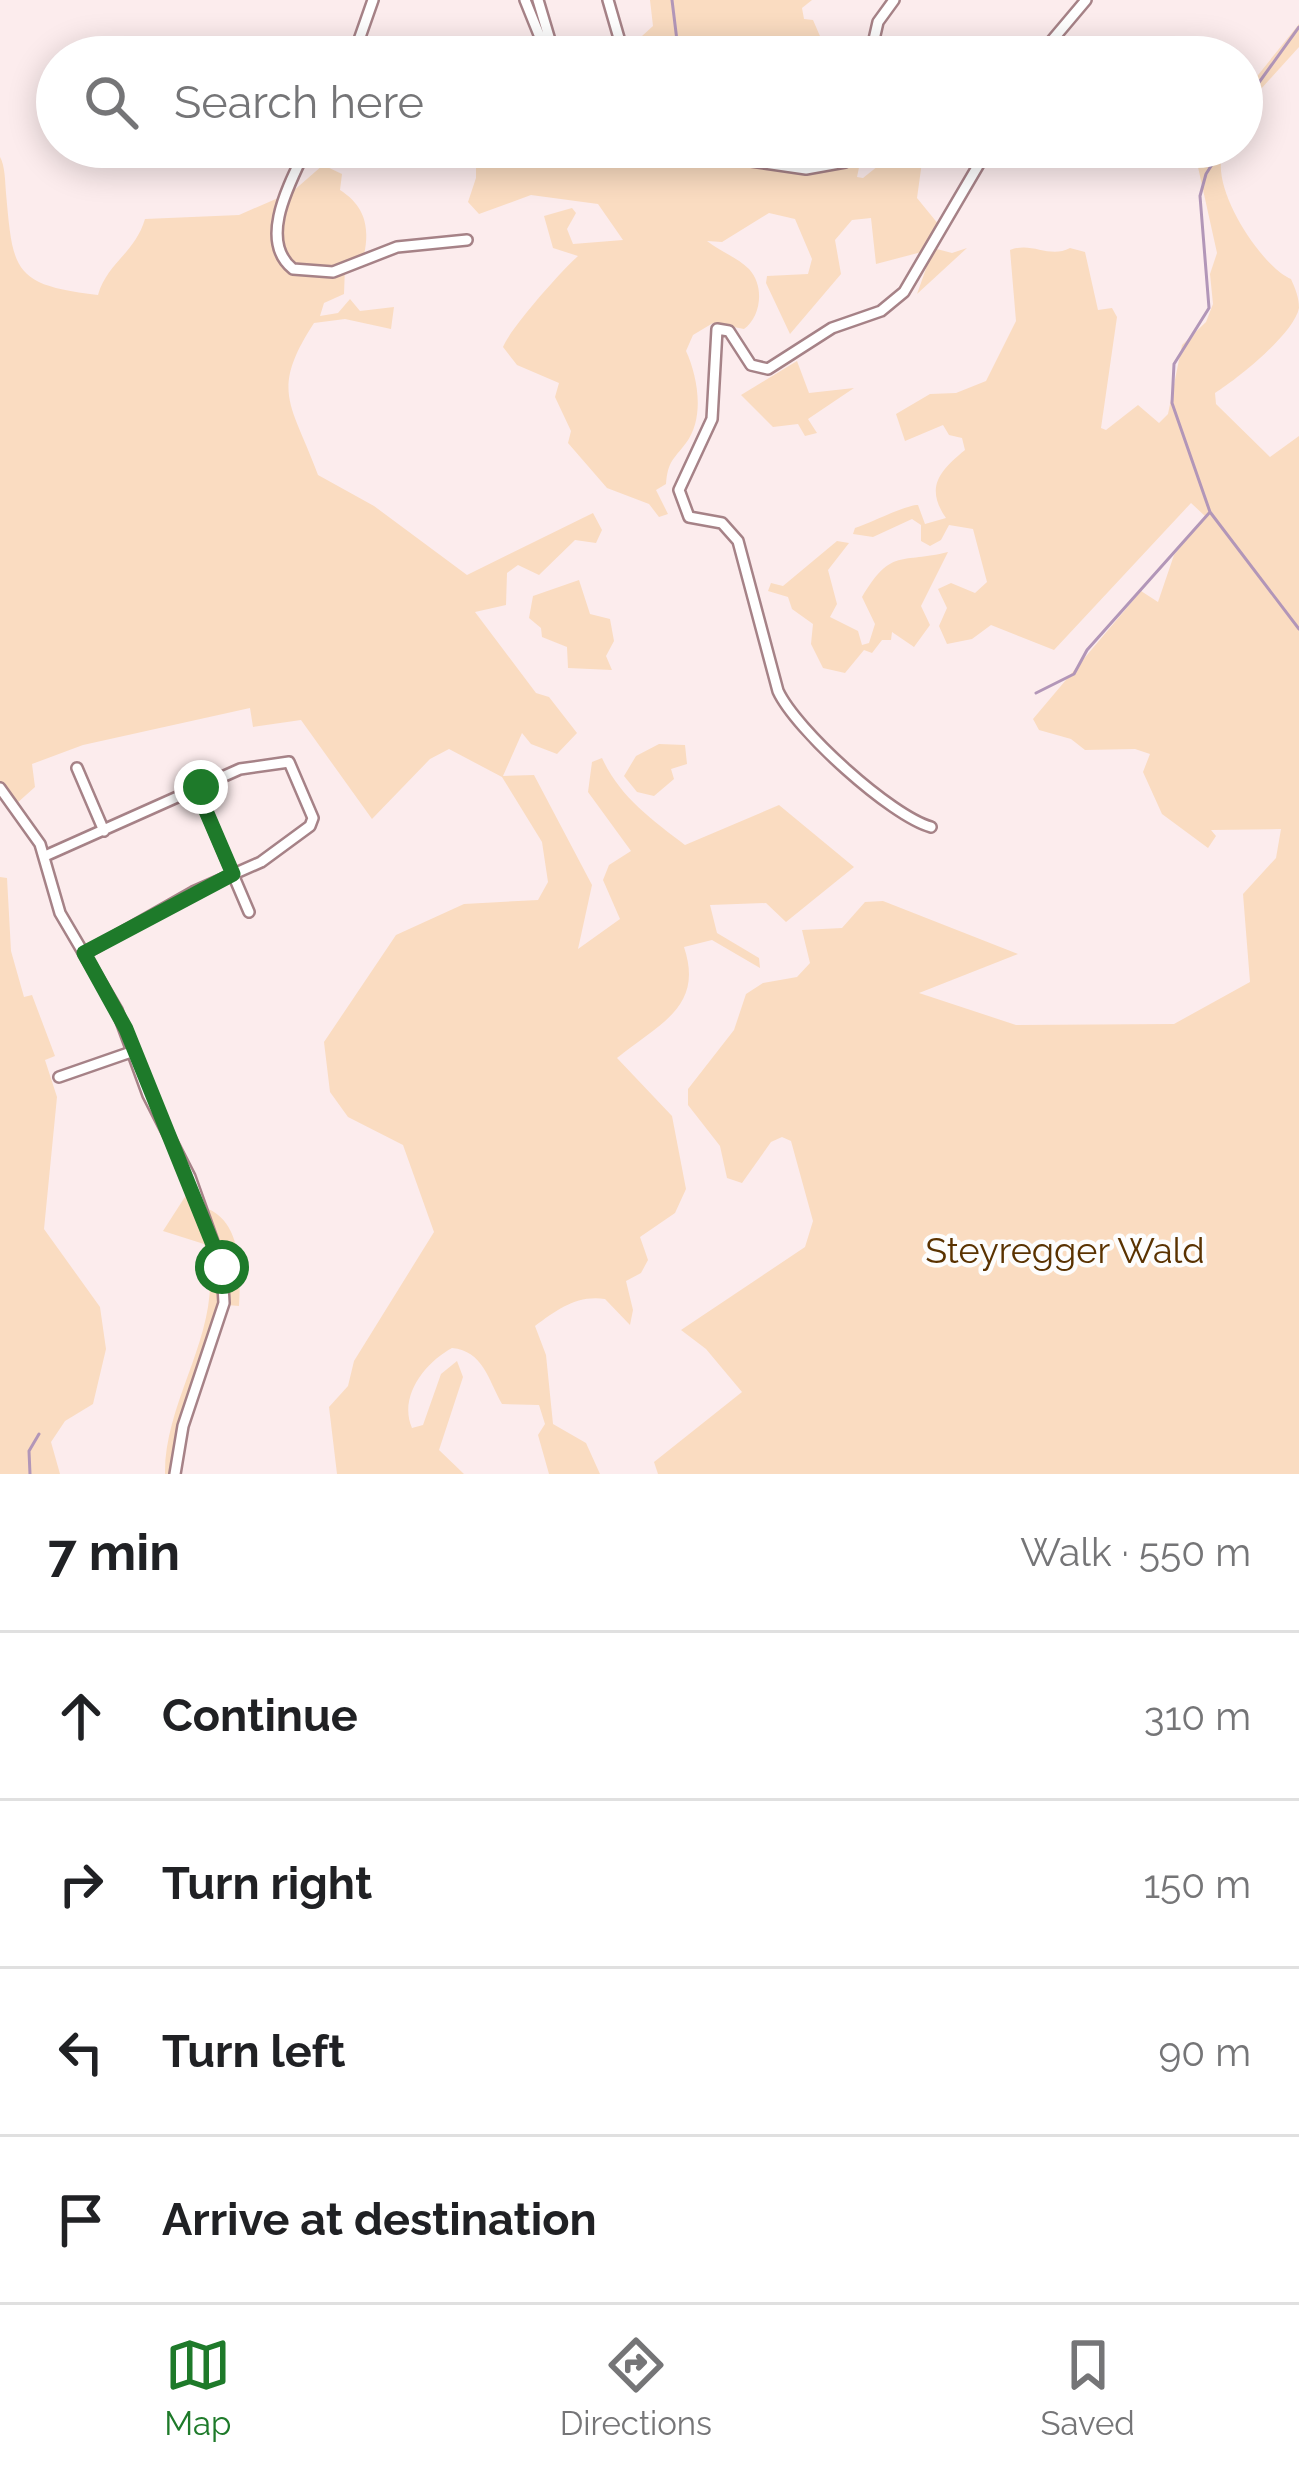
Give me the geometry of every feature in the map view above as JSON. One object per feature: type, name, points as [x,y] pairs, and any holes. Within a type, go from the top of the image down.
[{"type":"street","points":[[360,36],[373,0]]},
{"type":"street","points":[[526,0],[542,36]]},
{"type":"street","points":[[538,0],[547,36]]},
{"type":"street","points":[[608,0],[618,36]]},
{"type":"street","points":[[875,36],[878,22],[894,0]]},
{"type":"street","points":[[1056,36],[1086,0]]},
{"type":"street","points":[[298,168],[277,236],[280,256],[293,269],[333,272],[398,248],[467,241]]},
{"type":"street","points":[[932,827],[825,753],[790,712],[778,691],[738,541],[722,523],[689,517],[679,490],[712,419],[717,329],[730,331],[745,359],[763,370],[832,328],[881,311],[917,273],[977,168]]},
{"type":"street","points":[[45,856],[243,768],[289,762],[308,806],[310,826],[261,862],[84,953]]},
{"type":"street","points":[[77,768],[104,831]]},
{"type":"street","points":[[0,788],[45,856],[60,913],[134,1051],[148,1095],[190,1177],[225,1279],[224,1303],[183,1426],[175,1474]]},
{"type":"street","points":[[197,790],[249,912]]},
{"type":"street","points":[[59,1077],[134,1051]]},
{"type":"green space","points":[[650,0],[812,0],[802,8],[804,19],[813,20],[820,36],[642,36],[653,26]]},
{"type":"green space","points":[[1299,24],[1299,47],[1263,87],[1263,69]]},
{"type":"green space","points":[[0,157],[11,240],[23,270],[49,286],[98,295],[145,219],[239,215],[292,192],[320,168],[342,174],[340,190],[360,210],[366,245],[364,255],[345,267],[344,294],[324,303],[320,316],[338,313],[350,299],[360,311],[394,307],[391,329],[345,319],[314,323],[300,346],[292,366],[289,398],[318,475],[374,506],[467,575],[593,513],[602,530],[596,543],[575,540],[539,575],[518,565],[507,573],[506,605],[475,612],[536,693],[549,697],[577,733],[557,754],[531,744],[522,733],[503,776],[534,775],[592,885],[578,949],[620,919],[603,880],[609,865],[631,851],[588,792],[592,762],[602,758],[627,796],[685,845],[779,805],[854,867],[786,922],[766,903],[710,905],[717,933],[759,958],[760,968],[712,940],[684,947],[689,968],[683,999],[662,1023],[617,1058],[672,1116],[686,1189],[675,1213],[640,1237],[648,1260],[641,1273],[626,1281],[633,1310],[630,1325],[605,1299],[595,1298],[567,1305],[535,1326],[546,1355],[553,1424],[586,1443],[600,1474],[549,1474],[538,1435],[545,1424],[539,1405],[502,1404],[478,1360],[452,1348],[417,1381],[409,1416],[412,1428],[423,1425],[441,1374],[457,1361],[463,1377],[439,1450],[464,1474],[337,1474],[329,1407],[348,1386],[354,1361],[434,1232],[403,1145],[348,1117],[330,1092],[324,1042],[396,935],[464,904],[538,900],[548,882],[542,842],[502,777],[449,749],[430,759],[372,819],[301,720],[253,727],[250,708],[83,745],[32,764],[35,787],[16,804],[0,783]]},
{"type":"green space","points":[[476,168],[859,168],[857,177],[863,178],[876,168],[921,168],[917,198],[939,225],[933,248],[952,253],[967,248],[917,294],[933,249],[876,264],[871,218],[852,220],[835,240],[841,274],[790,334],[766,283],[767,276],[808,274],[812,259],[795,219],[769,213],[722,242],[707,241],[749,269],[759,301],[744,329],[713,323],[693,335],[686,351],[696,385],[696,422],[670,465],[666,484],[656,490],[668,514],[659,517],[649,504],[607,488],[568,443],[571,431],[555,397],[559,383],[517,365],[503,347],[525,314],[578,256],[553,248],[544,216],[572,208],[576,213],[567,229],[573,244],[623,240],[598,204],[531,195],[479,214],[468,202]]},
{"type":"green space","name":"Steyregger Wald","points":[[1198,168],[1221,168],[1239,221],[1265,258],[1291,279],[1299,304],[1295,319],[1276,343],[1215,393],[1216,404],[1270,457],[1299,436],[1299,1474],[658,1474],[654,1462],[742,1392],[706,1349],[681,1330],[805,1247],[813,1221],[791,1141],[782,1137],[771,1142],[742,1183],[727,1178],[720,1146],[688,1105],[688,1089],[734,1030],[746,994],[763,983],[797,977],[810,963],[802,930],[842,928],[865,902],[883,901],[1018,954],[919,993],[1016,1025],[1174,1024],[1250,982],[1243,894],[1276,858],[1281,829],[1211,830],[1216,836],[1208,848],[1162,814],[1143,772],[1150,754],[1135,749],[1085,750],[1071,739],[1039,730],[1033,719],[1141,591],[1158,602],[1174,555],[1205,516],[1191,503],[1054,650],[991,625],[972,639],[947,644],[939,626],[947,608],[938,589],[951,583],[975,593],[987,582],[973,529],[949,525],[941,540],[930,546],[921,541],[921,525],[912,519],[873,537],[853,534],[855,528],[912,506],[918,505],[925,524],[946,518],[936,489],[942,473],[965,450],[962,438],[949,435],[943,425],[905,441],[896,414],[930,394],[956,393],[986,381],[1016,321],[1010,250],[1085,252],[1098,310],[1112,308],[1117,317],[1101,428],[1106,430],[1138,405],[1159,423],[1168,414],[1182,345],[1206,322],[1213,304],[1210,274],[1217,253]]},
{"type":"green space","points":[[797,361],[809,393],[854,388],[808,419],[817,433],[805,436],[798,424],[773,427],[741,395]]},
{"type":"green space","points":[[837,541],[849,543],[828,570],[837,604],[830,617],[858,631],[862,645],[869,643],[875,624],[862,597],[881,571],[899,560],[948,552],[921,606],[930,625],[914,647],[892,632],[891,640],[882,640],[872,653],[864,650],[845,673],[823,668],[811,644],[813,624],[792,609],[788,597],[768,591],[771,583],[783,586]]},
{"type":"green space","points":[[579,580],[590,614],[610,619],[614,641],[606,656],[612,670],[568,668],[567,647],[542,637],[541,628],[529,618],[533,596]]},
{"type":"green space","points":[[659,744],[685,745],[687,764],[671,769],[674,779],[654,796],[637,792],[624,776],[636,756]]},
{"type":"green space","points":[[0,877],[7,878],[11,951],[24,997],[32,995],[55,1056],[45,1060],[57,1097],[44,1229],[100,1307],[106,1349],[93,1404],[65,1421],[51,1442],[60,1474],[0,1474]]},
{"type":"green space","points":[[190,1189],[223,1291],[172,1474],[165,1474],[174,1416],[209,1302],[204,1244],[163,1231]]},
{"type":"green space","points":[[203,1207],[216,1213],[232,1234],[239,1262],[239,1306],[227,1305],[225,1268]]},
{"type":"waterway","points":[[672,0],[676,36]]},
{"type":"waterway","points":[[1263,77],[1299,27]]},
{"type":"waterway","points":[[1210,168],[1200,196],[1209,308],[1174,364],[1172,403],[1210,512],[1299,629]]},
{"type":"waterway","points":[[1036,693],[1074,674],[1087,650],[1210,512]]},
{"type":"waterway","points":[[30,1474],[29,1451],[39,1434]]},
{"type":"route","points":[[201,787],[197,790],[233,874],[84,953],[126,1029],[148,1095],[184,1162],[222,1267]]}]
